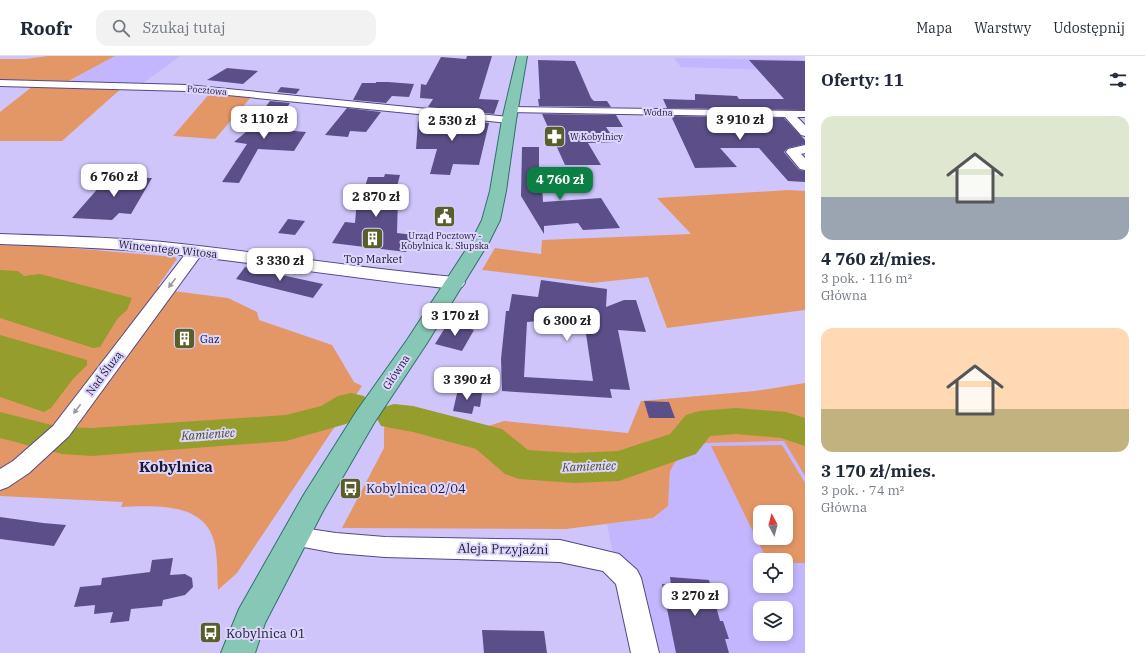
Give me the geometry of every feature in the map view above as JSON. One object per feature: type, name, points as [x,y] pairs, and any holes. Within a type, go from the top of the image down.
[{"type":"main road","name":"Główna","points":[[238,653],[250,619],[365,418],[455,283],[480,242],[491,220],[498,191],[510,115],[522,56]]},
{"type":"street","name":"Pocztowa","points":[[0,83],[188,88],[510,115]]},
{"type":"street","points":[[787,113],[805,132]]},
{"type":"street","name":"Wodna","points":[[510,115],[805,114]]},
{"type":"street","points":[[805,149],[792,152],[805,166]]},
{"type":"street","name":"Wincentego Witosa","points":[[0,239],[110,243],[196,251],[383,276],[455,283]]},
{"type":"street","name":"Nad Śluzą","points":[[0,481],[21,467],[61,430],[196,251]]},
{"type":"street","name":"Aleja Przyjaźni","points":[[296,537],[336,543],[385,546],[560,551],[610,562],[628,578],[645,653]]},
{"type":"shaded area","points":[[48,56],[115,56],[65,83],[0,81],[0,59],[25,59]]},
{"type":"shaded area","points":[[115,56],[180,56],[139,86],[63,85]]},
{"type":"shaded area","points":[[674,58],[805,60],[805,71],[681,67]]},
{"type":"shaded area","points":[[33,86],[123,87],[62,141],[0,141],[0,112]]},
{"type":"shaded area","points":[[211,92],[252,96],[215,139],[173,136]]},
{"type":"shaded area","points":[[789,190],[805,191],[805,310],[667,328],[648,277],[592,283],[482,270],[495,248],[541,254],[542,240],[691,234],[657,198]]},
{"type":"shaded area","points":[[0,245],[47,246],[175,257],[177,259],[158,286],[173,291],[228,298],[257,312],[259,320],[332,345],[354,382],[362,386],[237,573],[218,590],[217,559],[214,541],[208,528],[199,519],[188,512],[162,507],[121,507],[123,502],[0,496]]},
{"type":"shaded area","points":[[0,270],[18,271],[24,276],[40,274],[132,298],[127,310],[118,318],[100,347],[93,348],[0,318]]},
{"type":"shaded area","points":[[0,335],[87,360],[87,365],[73,379],[51,408],[44,412],[0,397]]},
{"type":"shaded area","points":[[805,383],[805,476],[784,441],[706,443],[677,459],[670,471],[668,506],[653,518],[566,529],[342,528],[384,448],[384,428],[397,406],[479,429],[504,421],[628,433],[641,401],[755,391]]},
{"type":"shaded area","points":[[784,441],[805,476],[805,653],[633,653],[607,524],[654,518],[668,506],[670,471],[677,459],[706,443]]},
{"type":"shaded area","points":[[782,445],[805,483],[805,563],[793,563],[793,553],[764,553],[760,545],[793,545],[793,505],[753,505],[753,532],[711,446]]},
{"type":"building","points":[[467,56],[492,56],[479,99],[499,100],[494,114],[428,107],[433,99],[420,98],[421,84],[426,85],[441,57],[466,59]]},
{"type":"building","points":[[538,60],[575,61],[591,98],[594,101],[607,101],[611,107],[539,106]]},
{"type":"building","points":[[749,60],[805,61],[805,110],[667,108],[663,99],[695,100],[695,94],[737,96],[739,99],[784,99]]},
{"type":"building","points":[[227,68],[258,71],[243,84],[207,80]]},
{"type":"building","points":[[376,82],[414,84],[409,97],[392,96],[386,103],[353,100],[362,83]]},
{"type":"building","points":[[281,87],[300,89],[296,94],[277,92]]},
{"type":"building","points":[[270,101],[290,103],[271,129],[306,132],[294,151],[258,149],[239,183],[222,182],[247,144],[234,142],[246,132]]},
{"type":"building","points":[[347,108],[381,112],[366,132],[350,131],[348,137],[325,135]]},
{"type":"building","points":[[542,114],[616,115],[623,127],[606,127],[616,142],[588,143],[601,165],[565,165]]},
{"type":"building","points":[[422,116],[489,123],[479,165],[453,164],[450,175],[430,174],[437,149],[416,149],[418,122]]},
{"type":"building","points":[[671,116],[784,118],[805,140],[805,144],[788,148],[784,152],[799,170],[805,171],[805,182],[788,181],[759,148],[720,148],[737,167],[695,168]]},
{"type":"building","points":[[522,147],[539,147],[539,184],[542,184],[543,202],[601,198],[620,228],[583,230],[578,223],[544,226],[544,234],[521,196]]},
{"type":"building","points":[[385,174],[400,175],[394,198],[398,198],[397,233],[414,235],[406,252],[332,243],[345,222],[355,223],[357,199],[361,199],[368,177],[384,177]]},
{"type":"building","points":[[108,177],[152,178],[131,214],[119,213],[112,220],[72,218]]},
{"type":"building","points":[[288,219],[305,221],[295,235],[278,233]]},
{"type":"building","points":[[245,267],[323,284],[313,298],[236,279]]},
{"type":"building","points":[[541,280],[607,289],[606,307],[624,300],[636,300],[646,332],[618,330],[630,390],[610,389],[612,398],[502,391],[501,359],[506,311],[509,311],[512,294],[538,297]],"holes":[[[553,320],[554,325],[585,327],[593,381],[524,377],[527,322]]]},
{"type":"building","points":[[448,323],[474,330],[462,351],[435,344]]},
{"type":"building","points":[[458,389],[482,393],[480,407],[474,406],[472,414],[453,411]]},
{"type":"building","points":[[644,401],[669,402],[675,418],[649,418]]},
{"type":"building","points":[[0,517],[66,525],[54,546],[0,539]]},
{"type":"building","points":[[173,558],[170,575],[185,574],[192,578],[193,587],[185,595],[163,600],[162,606],[131,609],[129,621],[110,623],[113,612],[94,614],[95,605],[74,607],[80,587],[101,585],[102,578],[150,572],[152,560]]},
{"type":"building","points":[[670,577],[709,580],[720,621],[723,621],[729,639],[725,639],[729,653],[676,653],[662,584],[671,585]]},
{"type":"building","points":[[482,630],[544,631],[547,653],[484,653]]},
{"type":"waterway","name":"Kamieniec","points":[[62,440],[92,442],[286,428],[333,415],[351,405]]},
{"type":"waterway","name":"Kamieniec","points":[[394,417],[413,419],[489,439],[519,464],[574,468],[619,466],[683,444],[699,424],[736,421],[786,425],[805,433]]},
{"type":"waterway","name":"Kamieniec","points":[[0,425],[46,436]]},
{"type":"place","name":"W Kobylnicy","points":[[555,136]]},
{"type":"place","name":"Urząd Pocztowy - Kobylnica k. Słupska","points":[[445,216]]},
{"type":"place","name":"Top Market","points":[[373,239]]},
{"type":"place","name":"Gaz","points":[[184,339]]},
{"type":"place","name":"Kobylnica 02/04","points":[[351,488]]},
{"type":"place","name":"Kobylnica 01","points":[[210,633]]},
{"type":"district","name":"Kobylnica","points":[[176,466]]}]
